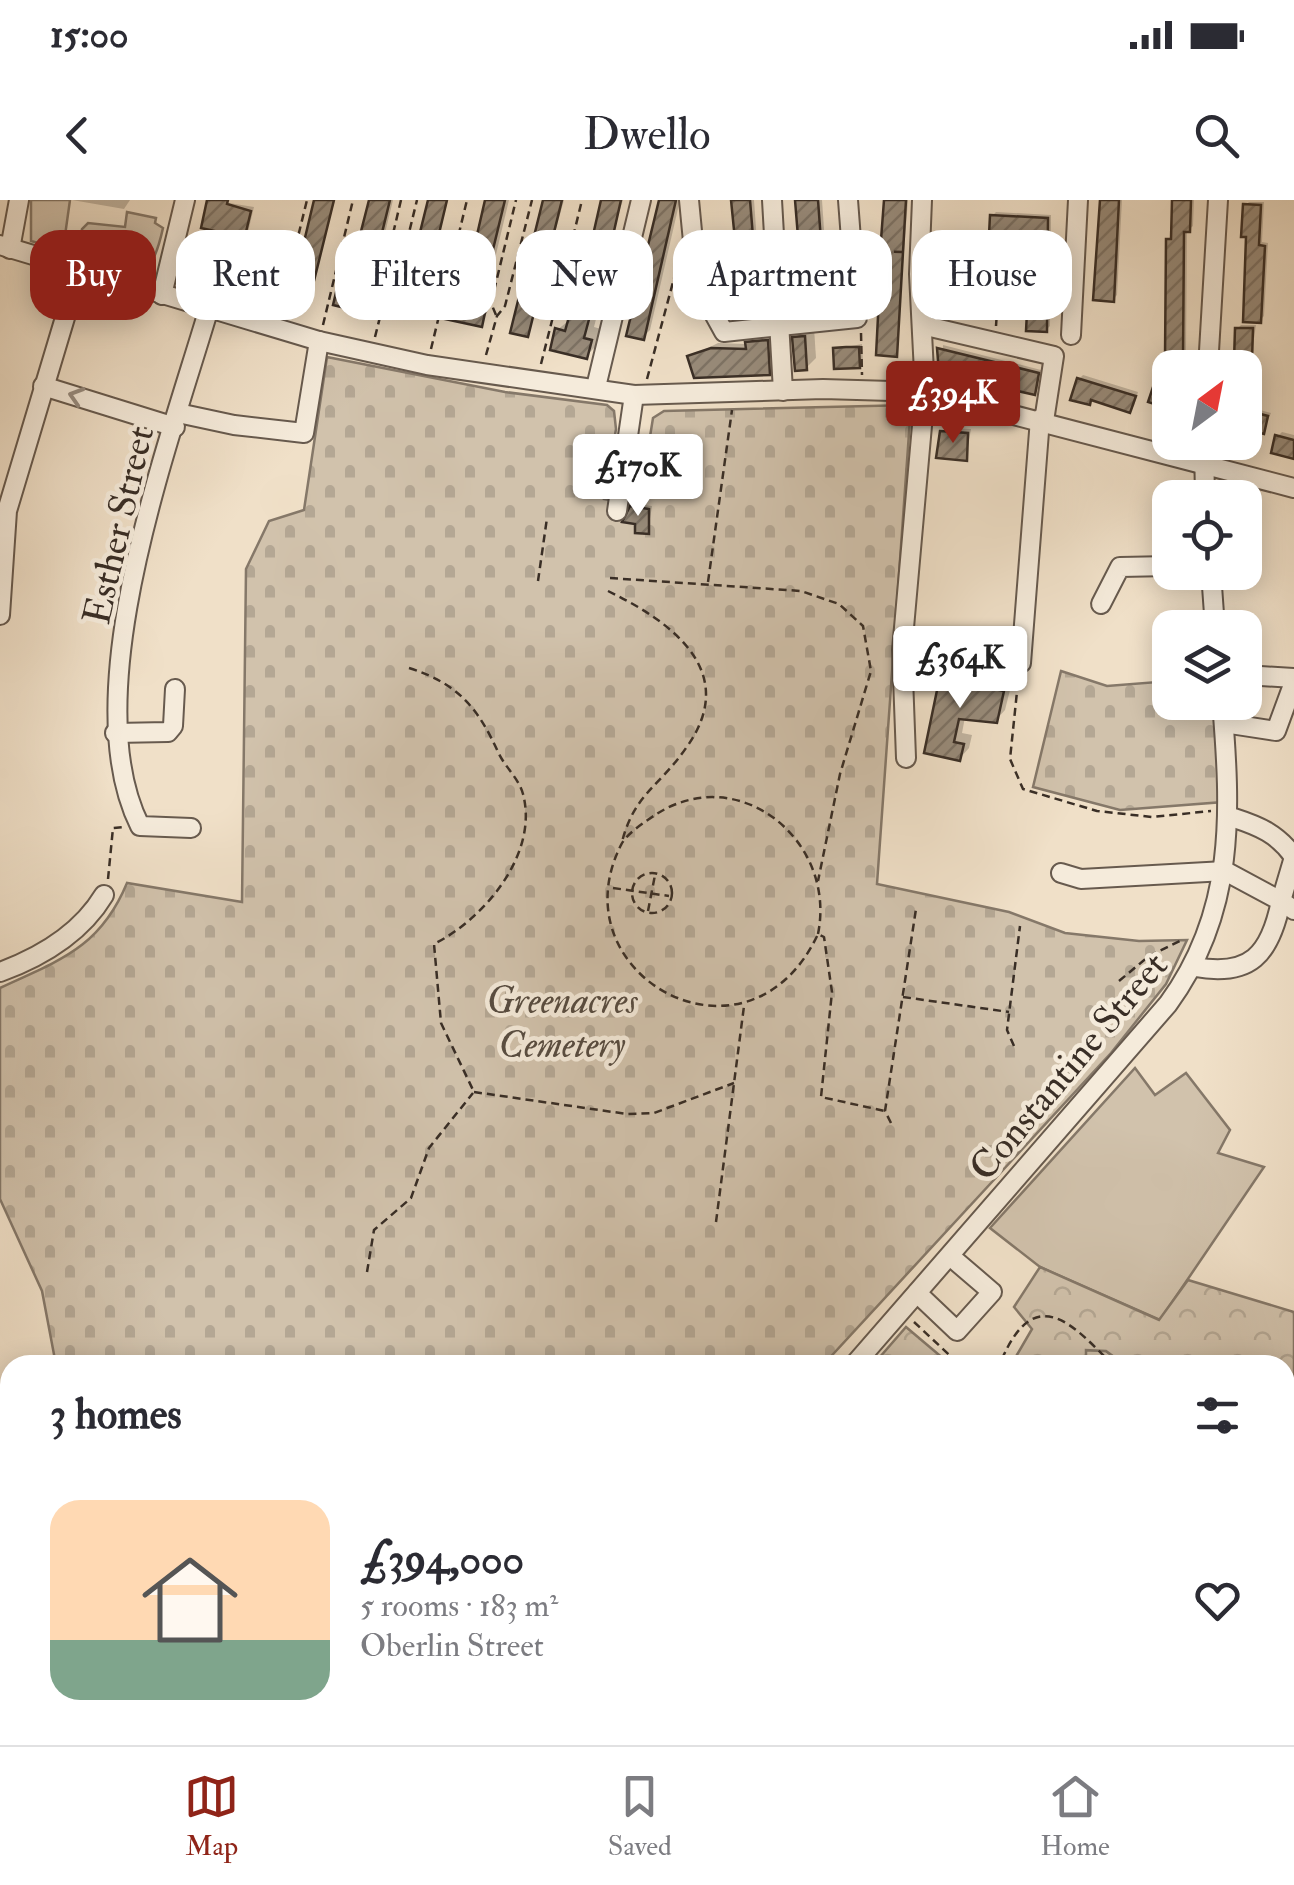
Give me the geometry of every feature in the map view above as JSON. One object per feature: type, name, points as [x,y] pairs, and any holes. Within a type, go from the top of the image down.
[{"type":"street","points":[[18,200],[5,248],[30,256]]},
{"type":"street","points":[[162,296],[185,200]]},
{"type":"street","points":[[633,230],[641,200]]},
{"type":"street","points":[[689,200],[691,230]]},
{"type":"street","points":[[772,200],[773,230]]},
{"type":"street","points":[[848,200],[850,230]]},
{"type":"street","points":[[921,230],[922,200]]},
{"type":"street","points":[[1071,335],[1078,200]]},
{"type":"street","points":[[1209,350],[1218,200]]},
{"type":"street","points":[[156,294],[176,300]]},
{"type":"street","points":[[0,616],[7,511],[64,320]]},
{"type":"street","name":"Esther Street","points":[[140,826],[126,800],[115,733],[125,608],[205,320]]},
{"type":"street","points":[[249,320],[319,341],[427,364],[639,395],[862,389],[926,392],[1294,488]]},
{"type":"street","points":[[596,387],[612,320]]},
{"type":"street","points":[[718,320],[724,332],[833,320]]},
{"type":"street","points":[[777,320],[783,391]]},
{"type":"street","points":[[906,758],[902,650],[926,392],[922,320]]},
{"type":"street","points":[[922,325],[1054,356],[1056,363],[1042,420],[1020,663]]},
{"type":"street","points":[[43,386],[176,420],[304,433],[319,341]]},
{"type":"street","points":[[618,511],[639,395]]},
{"type":"street","points":[[1202,460],[1203,480]]},
{"type":"street","points":[[1101,604],[1120,567],[1152,566]]},
{"type":"street","points":[[1224,723],[1276,731],[1294,680],[1262,677]]},
{"type":"street","points":[[115,733],[168,732],[173,726],[175,689]]},
{"type":"street","name":"Constantine Street","points":[[863,1355],[1195,968],[1224,872],[1231,814],[1224,720]]},
{"type":"street","points":[[1195,968],[1236,971],[1254,959],[1288,906],[1294,857],[1284,843],[1260,826],[1231,814]]},
{"type":"street","points":[[140,826],[190,828]]},
{"type":"street","points":[[1061,872],[1080,879],[1224,872],[1288,906]]},
{"type":"street","points":[[0,972],[29,961],[88,921],[104,895]]},
{"type":"street","points":[[917,1294],[957,1331],[992,1292],[950,1256]]},
{"type":"path","points":[[276,328],[307,200]]},
{"type":"path","points":[[346,230],[353,200]]},
{"type":"path","points":[[410,230],[417,200]]},
{"type":"path","points":[[460,230],[467,200]]},
{"type":"path","points":[[496,282],[516,200]]},
{"type":"path","points":[[524,230],[532,200]]},
{"type":"path","points":[[574,230],[582,200]]},
{"type":"path","points":[[394,230],[400,203],[415,210]]},
{"type":"path","points":[[508,233],[516,235]]},
{"type":"path","points":[[496,316],[506,306],[516,263]]},
{"type":"path","points":[[319,341],[335,274]]},
{"type":"path","points":[[639,395],[673,280]]},
{"type":"path","points":[[370,352],[379,320]]},
{"type":"path","points":[[427,364],[438,320]]},
{"type":"path","points":[[481,374],[495,320]]},
{"type":"path","points":[[537,381],[552,320]]},
{"type":"path","points":[[858,320],[862,389]]},
{"type":"path","points":[[995,342],[996,320]]},
{"type":"path","points":[[708,584],[732,410]]},
{"type":"path","points":[[538,582],[547,518]]},
{"type":"path","points":[[608,590],[688,644],[699,657],[705,679],[704,713],[694,736],[635,805],[611,888],[616,938],[642,978],[685,1003],[744,1004],[784,982],[818,934],[818,881],[840,774],[868,692],[868,637],[852,612],[820,595],[610,578]]},
{"type":"path","points":[[1020,663],[1010,759],[1023,789],[1096,811],[1152,817],[1231,814]]},
{"type":"path","points":[[409,668],[450,684],[472,703],[523,796],[525,829],[504,878],[464,926],[434,944],[441,1023],[474,1092]]},
{"type":"path","points":[[622,844],[668,806],[690,800],[741,802],[772,813],[794,837],[818,881]]},
{"type":"path","points":[[104,895],[113,828],[140,826]]},
{"type":"path","points":[[648,913],[656,874]]},
{"type":"path","points":[[656,874],[666,879],[672,896],[666,908],[648,913],[634,902],[632,889],[638,878],[656,874]]},
{"type":"path","points":[[611,888],[672,896]]},
{"type":"path","points":[[891,1123],[885,1110],[916,910]]},
{"type":"path","points":[[1014,1046],[1007,1030],[1020,926]]},
{"type":"path","points":[[818,934],[824,938],[832,992],[819,1091],[829,1100],[885,1110]]},
{"type":"path","points":[[1119,981],[1180,939],[1206,938]]},
{"type":"path","points":[[902,996],[1009,1012]]},
{"type":"path","points":[[716,1222],[744,1004]]},
{"type":"path","points":[[474,1092],[628,1114],[654,1114],[734,1082]]},
{"type":"path","points":[[367,1272],[374,1230],[411,1198],[428,1148],[474,1092]]},
{"type":"path","points":[[902,1310],[950,1355]]},
{"type":"path","points":[[1004,1355],[1017,1330],[1041,1317],[1054,1316],[1066,1318],[1103,1355]]},
{"type":"green space","points":[[31,200],[70,200],[66,230],[31,230]]},
{"type":"green space","points":[[127,212],[156,218],[155,223],[163,228],[156,251],[156,230],[82,230],[88,223],[125,227]]},
{"type":"green space","name":"Greenacres Cemetery","points":[[327,357],[505,392],[607,405],[614,411],[616,429],[604,499],[639,505],[653,418],[664,411],[911,405],[877,884],[1009,912],[1065,933],[1139,941],[1187,940],[1166,984],[1111,1053],[832,1355],[54,1355],[42,1291],[0,1199],[0,988],[59,960],[91,937],[116,905],[127,883],[242,902],[246,569],[269,521],[304,510]]},
{"type":"green space","points":[[1061,671],[1107,686],[1152,682],[1152,720],[1215,720],[1223,802],[1120,810],[1033,787]]},
{"type":"green space","points":[[1135,1068],[1155,1095],[1186,1073],[1230,1130],[1218,1153],[1264,1167],[1160,1320],[1040,1267],[990,1228]]},
{"type":"green space","points":[[1040,1267],[1159,1320],[1188,1280],[1294,1312],[1294,1355],[1111,1355],[1086,1350],[1086,1355],[1017,1355],[1032,1329],[1014,1307]]},
{"type":"green space","points":[[906,1327],[939,1355],[882,1355]]},
{"type":"green space","points":[[1085,1350],[1111,1355],[1085,1355]]},
{"type":"building","points":[[207,200],[228,200],[227,204],[251,211],[246,230],[201,228]]},
{"type":"building","points":[[314,200],[334,200],[315,277],[315,230],[307,230]]},
{"type":"building","points":[[369,200],[390,200],[383,230],[361,230]]},
{"type":"building","points":[[428,200],[447,200],[440,230],[421,230]]},
{"type":"building","points":[[485,200],[505,200],[496,237],[496,230],[478,230]]},
{"type":"building","points":[[543,200],[562,200],[555,230],[536,230]]},
{"type":"building","points":[[601,200],[621,200],[614,230],[594,230]]},
{"type":"building","points":[[659,200],[676,200],[653,301],[653,230]]},
{"type":"building","points":[[731,200],[750,200],[752,230],[734,230]]},
{"type":"building","points":[[795,200],[818,200],[820,230],[797,230]]},
{"type":"building","points":[[884,200],[906,200],[897,357],[876,355],[878,320],[892,320],[892,230],[882,230]]},
{"type":"building","points":[[1100,200],[1119,200],[1114,302],[1093,300]]},
{"type":"building","points":[[1172,200],[1191,200],[1190,232],[1184,232],[1183,350],[1165,350],[1166,239],[1171,239]]},
{"type":"building","points":[[1243,204],[1261,205],[1259,245],[1265,246],[1261,323],[1243,322]]},
{"type":"building","points":[[990,215],[1048,218],[1048,230],[989,230]]},
{"type":"building","points":[[516,309],[516,320],[532,320],[528,337],[510,333]]},
{"type":"building","points":[[450,320],[483,320],[482,327]]},
{"type":"building","points":[[568,320],[589,320],[584,338],[592,340],[587,359],[550,350],[555,328],[565,331]]},
{"type":"building","points":[[630,320],[649,320],[644,340],[626,336]]},
{"type":"building","points":[[1027,320],[1047,320],[1047,332],[1026,331]]},
{"type":"building","points":[[1235,328],[1253,328],[1252,350],[1234,350]]},
{"type":"building","points":[[805,336],[807,370],[795,371],[792,337]]},
{"type":"building","points":[[768,340],[770,375],[694,378],[687,356],[711,348],[746,349],[745,342]]},
{"type":"building","points":[[859,347],[860,368],[834,369],[833,348]]},
{"type":"building","points":[[937,348],[1039,373],[1035,395],[939,373]]},
{"type":"building","points":[[1077,378],[1136,396],[1130,413],[1091,400],[1090,405],[1070,400]]},
{"type":"building","points":[[1262,414],[1268,416],[1262,433]]},
{"type":"building","points":[[940,431],[968,433],[967,461],[936,458]]},
{"type":"building","points":[[1275,435],[1294,440],[1294,459],[1271,453]]},
{"type":"building","points":[[630,506],[649,509],[649,534],[635,533],[635,524],[622,522]]},
{"type":"building","points":[[941,671],[997,683],[995,689],[1004,691],[997,723],[959,719],[954,742],[964,744],[960,761],[924,753]]}]
